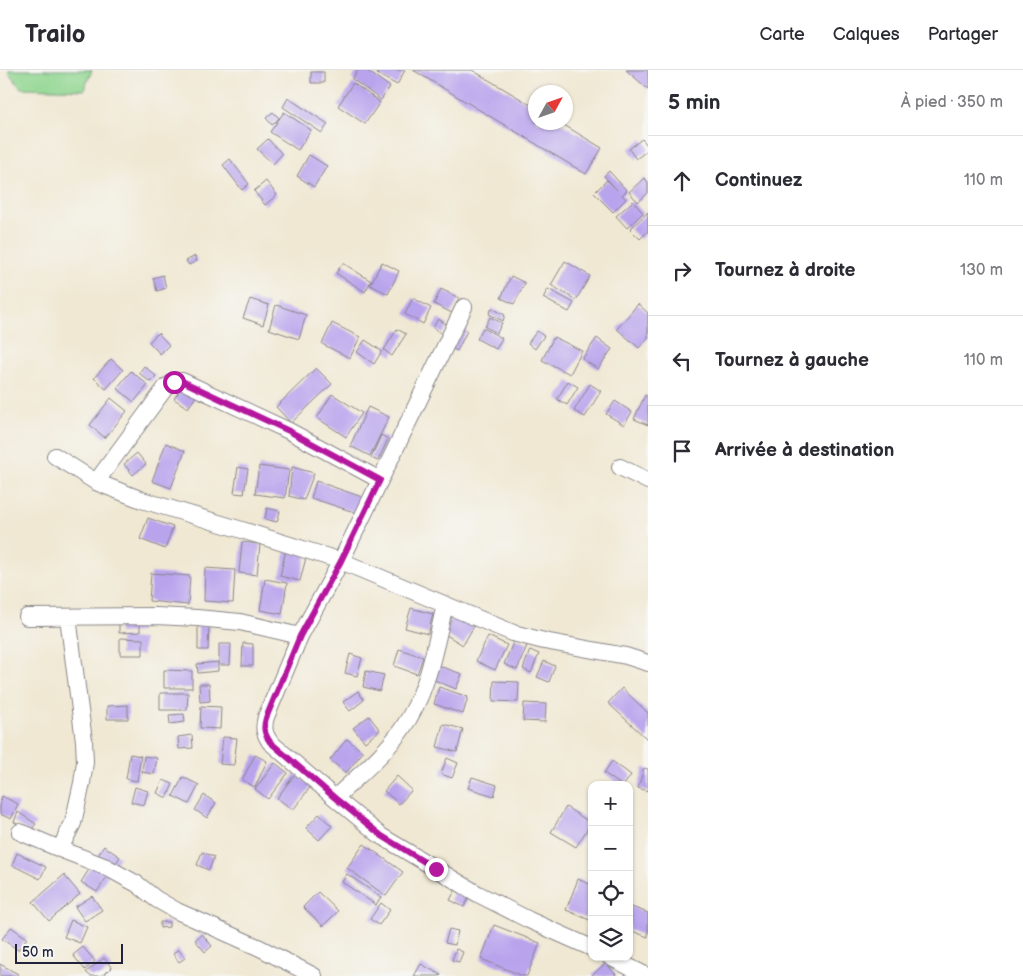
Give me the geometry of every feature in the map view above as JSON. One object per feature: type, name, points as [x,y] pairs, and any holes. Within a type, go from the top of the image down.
[{"type":"street","points":[[464,307],[341,561],[300,636],[266,718],[265,735],[270,742],[382,836],[478,894],[529,920],[588,946]]},
{"type":"street","points":[[96,482],[166,387],[174,382],[182,381],[289,431],[380,480]]},
{"type":"street","points":[[55,456],[96,482],[142,500],[341,561],[513,633],[544,641],[626,656],[648,663]]},
{"type":"street","points":[[620,467],[648,482]]},
{"type":"street","points":[[335,798],[382,753],[402,729],[415,707],[428,674],[445,605]]},
{"type":"street","points":[[27,617],[156,616],[197,618],[240,622],[300,636]]},
{"type":"street","points":[[60,850],[73,822],[85,762],[68,617]]},
{"type":"street","points":[[20,832],[60,850],[106,867],[137,884],[156,899],[178,911],[260,948],[314,976]]},
{"type":"street","points":[[618,961],[647,976]]},
{"type":"green space","points":[[8,70],[92,70],[84,90],[21,88]]},
{"type":"building","points":[[358,70],[366,70],[390,87],[381,100],[352,79]]},
{"type":"building","points":[[380,70],[405,70],[397,85],[377,74]]},
{"type":"building","points":[[413,70],[472,70],[528,103],[528,130],[572,130],[602,148],[586,174]]},
{"type":"building","points":[[626,70],[648,70],[648,89]]},
{"type":"building","points":[[311,72],[324,72],[324,83],[311,83]]},
{"type":"building","points":[[353,83],[380,102],[365,124],[338,106]]},
{"type":"building","points":[[288,98],[328,124],[322,133],[283,107]]},
{"type":"building","points":[[273,112],[279,118],[272,125],[266,118]]},
{"type":"building","points":[[284,112],[311,130],[298,150],[270,132]]},
{"type":"building","points":[[268,139],[282,154],[273,164],[257,149]]},
{"type":"building","points":[[642,139],[648,146],[648,150],[636,159],[629,149]]},
{"type":"building","points":[[309,155],[327,166],[314,187],[297,176]]},
{"type":"building","points":[[230,159],[249,184],[242,190],[223,165]]},
{"type":"building","points":[[609,171],[627,191],[622,195],[626,199],[613,212],[594,193],[607,180],[617,190],[604,176]]},
{"type":"building","points":[[644,178],[648,182],[648,193],[638,202],[629,192]]},
{"type":"building","points":[[266,181],[277,195],[265,205],[254,191]]},
{"type":"building","points":[[633,201],[643,213],[627,228],[616,216]]},
{"type":"building","points":[[648,212],[648,231],[640,239],[630,229]]},
{"type":"building","points":[[195,256],[197,261],[189,265],[186,261]]},
{"type":"building","points":[[565,261],[590,276],[576,300],[551,285]]},
{"type":"building","points":[[382,262],[399,271],[388,294],[370,285]]},
{"type":"building","points":[[343,263],[371,281],[365,292],[336,273]]},
{"type":"building","points":[[163,275],[166,288],[157,291],[153,278]]},
{"type":"building","points":[[511,276],[525,283],[514,304],[501,298]]},
{"type":"building","points":[[441,289],[459,298],[452,313],[434,304]]},
{"type":"building","points":[[548,289],[574,303],[569,312],[543,298]]},
{"type":"building","points":[[413,298],[431,308],[423,324],[405,314]]},
{"type":"building","points":[[250,299],[269,305],[263,325],[243,318]]},
{"type":"building","points":[[638,304],[648,313],[648,338],[639,348],[617,329]]},
{"type":"building","points":[[276,305],[306,315],[299,339],[269,329]]},
{"type":"building","points":[[492,308],[505,315],[503,321],[489,314]]},
{"type":"building","points":[[490,317],[502,323],[497,333],[485,327]]},
{"type":"building","points":[[438,319],[448,325],[443,334],[433,328]]},
{"type":"building","points":[[332,323],[360,337],[350,358],[322,344]]},
{"type":"building","points":[[460,327],[467,331],[457,351],[449,347]]},
{"type":"building","points":[[483,328],[502,338],[496,349],[477,339]]},
{"type":"building","points":[[397,329],[406,334],[392,356],[384,350]]},
{"type":"building","points":[[537,331],[544,336],[535,349],[528,343]]},
{"type":"building","points":[[158,333],[169,345],[160,354],[149,342]]},
{"type":"building","points":[[554,337],[582,351],[570,374],[542,360]]},
{"type":"building","points":[[597,338],[612,349],[598,369],[582,359]]},
{"type":"building","points":[[365,340],[382,351],[374,364],[357,352]]},
{"type":"building","points":[[111,359],[123,370],[106,389],[94,378]]},
{"type":"building","points":[[144,366],[156,376],[150,382],[139,373]]},
{"type":"building","points":[[316,368],[332,384],[291,423],[276,407]]},
{"type":"building","points":[[131,371],[148,385],[134,402],[117,388]]},
{"type":"building","points":[[568,381],[578,387],[567,405],[557,399]]},
{"type":"building","points":[[185,382],[199,392],[188,408],[174,399]]},
{"type":"building","points":[[590,384],[601,391],[585,417],[574,411]]},
{"type":"building","points":[[332,394],[362,413],[346,437],[317,418]]},
{"type":"building","points":[[645,395],[648,397],[648,425],[634,419]]},
{"type":"building","points":[[111,398],[127,411],[105,438],[90,425]]},
{"type":"building","points":[[615,401],[632,412],[624,425],[606,414]]},
{"type":"building","points":[[368,407],[389,417],[370,456],[350,446]]},
{"type":"building","points":[[381,435],[388,439],[378,461],[371,458]]},
{"type":"building","points":[[166,443],[185,451],[171,488],[152,481]]},
{"type":"building","points":[[137,453],[146,464],[133,475],[124,464]]},
{"type":"building","points":[[259,466],[289,470],[285,498],[255,494]]},
{"type":"building","points":[[238,467],[248,469],[244,494],[234,493]]},
{"type":"building","points":[[292,467],[314,473],[304,500],[289,496]]},
{"type":"building","points":[[316,481],[362,497],[357,513],[311,498]]},
{"type":"building","points":[[267,508],[280,511],[277,522],[265,519]]},
{"type":"building","points":[[148,518],[173,527],[165,549],[140,539]]},
{"type":"building","points":[[288,541],[309,546],[300,581],[280,576]]},
{"type":"building","points":[[242,542],[260,544],[257,575],[239,573]]},
{"type":"building","points":[[205,568],[235,570],[233,603],[204,601]]},
{"type":"building","points":[[151,573],[190,576],[188,605],[149,601]]},
{"type":"building","points":[[265,579],[287,583],[282,614],[260,610]]},
{"type":"building","points":[[411,608],[433,614],[428,634],[405,628]]},
{"type":"building","points":[[454,614],[474,626],[463,645],[443,633]]},
{"type":"building","points":[[140,620],[140,632],[119,633],[119,621]]},
{"type":"building","points":[[198,626],[209,626],[208,650],[198,650]]},
{"type":"building","points":[[488,636],[507,645],[495,670],[476,661]]},
{"type":"building","points":[[120,638],[143,639],[143,655],[120,655]]},
{"type":"building","points":[[515,638],[528,643],[517,670],[504,664]]},
{"type":"building","points":[[243,643],[253,644],[253,666],[242,666]]},
{"type":"building","points":[[219,644],[231,644],[230,665],[219,665]]},
{"type":"building","points":[[399,649],[423,657],[417,674],[394,666]]},
{"type":"building","points":[[530,650],[539,654],[531,673],[523,669]]},
{"type":"building","points":[[350,654],[362,658],[357,676],[345,673]]},
{"type":"building","points":[[544,661],[555,666],[549,682],[537,677]]},
{"type":"building","points":[[218,662],[218,671],[198,673],[197,664]]},
{"type":"building","points":[[439,666],[462,674],[456,689],[434,680]]},
{"type":"building","points":[[164,670],[192,671],[192,688],[164,688]]},
{"type":"building","points":[[366,671],[384,675],[380,691],[363,687]]},
{"type":"building","points":[[494,681],[519,682],[518,702],[493,701]]},
{"type":"building","points":[[199,684],[209,684],[210,701],[200,702]]},
{"type":"building","points":[[439,687],[468,697],[463,714],[434,704]]},
{"type":"building","points":[[622,688],[648,713],[647,739],[608,703]]},
{"type":"building","points":[[358,691],[364,700],[350,711],[343,702]]},
{"type":"building","points":[[160,693],[188,693],[187,710],[160,710]]},
{"type":"building","points":[[524,703],[546,704],[545,722],[523,721]]},
{"type":"building","points":[[128,705],[128,719],[107,719],[107,706]]},
{"type":"building","points":[[201,706],[221,707],[220,729],[200,728]]},
{"type":"building","points":[[184,714],[185,722],[170,724],[169,715]]},
{"type":"building","points":[[369,716],[380,730],[365,742],[353,728]]},
{"type":"building","points":[[443,724],[463,729],[457,752],[437,747]]},
{"type":"building","points":[[192,735],[193,748],[179,749],[178,737]]},
{"type":"building","points":[[223,737],[237,738],[234,765],[220,764]]},
{"type":"building","points":[[347,739],[363,752],[346,773],[330,760]]},
{"type":"building","points":[[130,754],[141,756],[137,781],[126,779]]},
{"type":"building","points":[[255,755],[267,761],[255,787],[242,780]]},
{"type":"building","points":[[144,756],[157,758],[154,774],[142,772]]},
{"type":"building","points":[[447,758],[458,763],[452,778],[441,774]]},
{"type":"building","points":[[612,761],[631,775],[627,781],[615,781],[604,773]]},
{"type":"building","points":[[275,763],[288,773],[268,799],[255,789]]},
{"type":"building","points":[[644,768],[648,769],[648,791],[638,788]]},
{"type":"building","points":[[295,774],[311,786],[293,810],[277,798]]},
{"type":"building","points":[[397,776],[412,790],[399,804],[384,791]]},
{"type":"building","points":[[183,777],[199,785],[189,804],[173,796]]},
{"type":"building","points":[[472,777],[497,785],[494,796],[468,788]]},
{"type":"building","points":[[163,780],[173,784],[167,798],[157,793]]},
{"type":"building","points":[[135,787],[148,791],[144,805],[131,802]]},
{"type":"building","points":[[204,795],[216,803],[207,818],[195,810]]},
{"type":"building","points":[[2,796],[18,804],[11,819],[0,814]]},
{"type":"building","points":[[566,807],[588,821],[588,828],[576,847],[551,832]]},
{"type":"building","points":[[18,812],[36,824],[29,832],[14,822]]},
{"type":"building","points":[[319,814],[332,826],[319,840],[306,828]]},
{"type":"building","points":[[364,844],[403,872],[386,896],[347,868]]},
{"type":"building","points":[[104,846],[120,857],[97,892],[81,882]]},
{"type":"building","points":[[202,852],[214,857],[209,870],[197,865]]},
{"type":"building","points":[[17,853],[46,867],[40,879],[12,865]]},
{"type":"building","points":[[347,874],[381,897],[376,905],[342,882]]},
{"type":"building","points":[[64,875],[80,894],[49,921],[33,902]]},
{"type":"building","points":[[578,879],[588,883],[588,919],[566,910]]},
{"type":"building","points":[[458,885],[471,893],[464,907],[450,900]]},
{"type":"building","points":[[318,892],[338,911],[323,926],[303,907]]},
{"type":"building","points":[[92,896],[102,910],[85,921],[75,907]]},
{"type":"building","points":[[381,903],[390,910],[379,925],[370,919]]},
{"type":"building","points":[[633,907],[648,913],[648,937],[633,931]]},
{"type":"building","points":[[71,920],[87,927],[80,943],[64,937]]},
{"type":"building","points":[[160,922],[169,922],[169,927],[160,928]]},
{"type":"building","points":[[494,925],[540,943],[527,976],[481,959]]},
{"type":"building","points":[[11,927],[27,938],[18,950],[2,939]]},
{"type":"building","points":[[449,929],[458,931],[455,945],[445,943]]},
{"type":"building","points":[[202,934],[212,946],[205,952],[195,940]]},
{"type":"building","points":[[83,947],[95,961],[85,970],[73,955]]},
{"type":"building","points":[[178,949],[185,958],[179,962],[173,954]]},
{"type":"building","points":[[456,949],[463,952],[459,962],[452,960]]},
{"type":"building","points":[[104,958],[112,968],[101,976],[90,976],[86,972]]},
{"type":"building","points":[[606,963],[615,976],[591,976]]},
{"type":"building","points":[[0,964],[18,974],[17,976],[0,976]]},
{"type":"building","points":[[421,964],[441,975],[414,976]]},
{"type":"route","points":[[174,382],[182,381],[289,431],[380,480],[341,561],[300,636],[266,718],[265,735],[270,742],[382,836],[436,869]]}]
